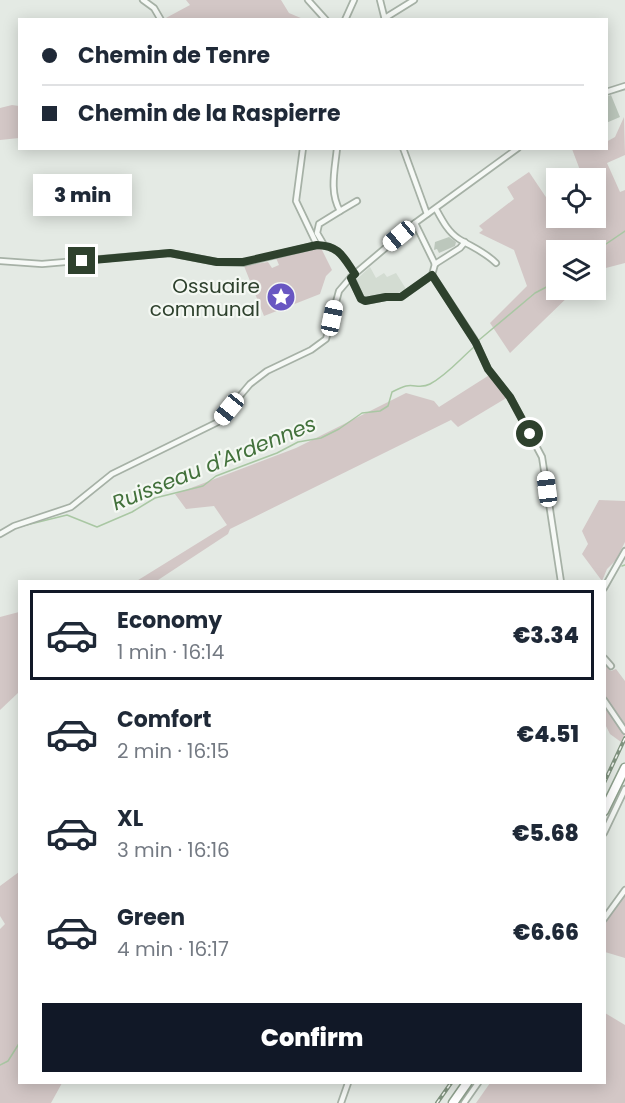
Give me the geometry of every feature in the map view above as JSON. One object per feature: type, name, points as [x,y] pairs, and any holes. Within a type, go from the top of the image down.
[{"type":"highway","points":[[606,807],[625,768]]},
{"type":"highway","points":[[453,1103],[466,1084]]},
{"type":"street","points":[[143,0],[154,8],[160,18]]},
{"type":"street","points":[[308,0],[324,18]]},
{"type":"street","points":[[346,18],[354,0]]},
{"type":"street","points":[[380,0],[385,18]]},
{"type":"street","points":[[387,18],[414,0]]},
{"type":"street","points":[[608,91],[625,87]]},
{"type":"street","points":[[303,150],[296,201],[317,245]]},
{"type":"street","points":[[337,150],[333,186],[335,204],[340,211]]},
{"type":"street","points":[[404,150],[427,214]]},
{"type":"street","points":[[0,534],[14,526],[71,507],[112,474],[218,422],[250,384],[267,371],[311,350],[326,339],[339,291],[353,276],[415,223],[515,150]]},
{"type":"street","points":[[324,245],[317,233],[319,224],[357,201]]},
{"type":"street","points":[[436,209],[447,228],[496,263]]},
{"type":"street","points":[[0,261],[42,264],[170,253],[217,262],[243,262],[324,245],[335,247],[353,276],[361,299],[365,301],[401,297],[432,275],[435,264],[415,223]]},
{"type":"street","points":[[435,264],[460,249],[465,242]]},
{"type":"street","points":[[432,275],[476,343],[488,369],[510,397],[542,457],[561,580]]},
{"type":"street","points":[[606,584],[625,551]]},
{"type":"street","points":[[606,660],[611,666]]},
{"type":"street","points":[[606,703],[625,731]]},
{"type":"street","points":[[606,829],[625,789]]},
{"type":"street","points":[[606,916],[625,890]]},
{"type":"street","points":[[341,1103],[348,1084]]},
{"type":"street","points":[[464,1103],[477,1084]]},
{"type":"shaded area","points":[[186,0],[281,0],[289,13],[301,18],[166,18],[190,5]]},
{"type":"shaded area","points":[[18,106],[18,138],[0,140],[0,108]]},
{"type":"shaded area","points":[[624,117],[625,155],[607,163],[620,192],[625,190],[625,263],[606,268],[606,240],[546,240],[546,300],[565,300],[510,353],[490,323],[527,286],[514,250],[479,233],[483,230],[479,226],[514,199],[507,187],[529,172],[546,197],[546,228],[606,228],[606,168],[579,168],[572,150],[608,150],[608,141],[615,137]]},
{"type":"shaded area","points":[[321,248],[332,270],[326,276],[320,294],[264,316],[244,266],[268,262],[272,268],[279,265],[276,258]]},
{"type":"shaded area","points":[[370,267],[376,278],[384,273],[387,277],[396,273],[406,289],[394,295],[364,299],[355,281]]},
{"type":"shaded area","points":[[491,374],[508,397],[458,427],[451,420],[230,529],[228,534],[158,580],[138,580],[227,525],[214,506],[186,509],[175,494],[296,448],[406,393],[434,401],[439,407]]},
{"type":"shaded area","points":[[599,500],[625,501],[625,542],[602,580],[582,554],[588,544],[582,531]]},
{"type":"shaded area","points":[[18,612],[18,693],[0,710],[0,617]]},
{"type":"shaded area","points":[[606,665],[611,671],[616,669],[625,681],[625,733],[621,742],[610,734],[606,726]]},
{"type":"shaded area","points":[[18,873],[18,1084],[61,1084],[51,1103],[0,1103],[0,929],[5,924],[0,916],[0,886]]},
{"type":"shaded area","points":[[625,893],[625,958],[606,952],[606,922]]},
{"type":"shaded area","points":[[606,1014],[625,1025],[625,1103],[476,1103],[489,1084],[606,1084]]},
{"type":"building","points":[[611,95],[620,117],[608,122],[608,96]]},
{"type":"building","points":[[449,237],[456,242],[455,246],[439,253],[437,249],[434,250],[435,242]]},
{"type":"waterway","name":"Ruisseau d'Ardennes","points":[[606,244],[625,231]]},
{"type":"waterway","name":"Ruisseau d'Ardennes","points":[[479,340],[535,293],[546,287]]},
{"type":"waterway","name":"Ruisseau d'Ardennes","points":[[14,528],[67,515],[97,527],[132,512],[155,498],[203,486],[216,476],[277,453],[298,442],[321,438],[362,413],[380,411],[388,406],[392,392],[406,386],[430,384],[474,347]]},
{"type":"waterway","points":[[0,1065],[8,1061],[18,1045]]},
{"type":"railway","points":[[606,779],[625,738]]},
{"type":"railway","points":[[437,1103],[450,1084]]},
{"type":"place","name":"Ossuaire communal","points":[[281,297]]},
{"type":"route","points":[[82,261],[170,253],[233,263],[273,257],[317,245],[329,245],[335,247],[355,274],[351,278],[355,289],[365,301],[401,297],[432,275],[453,311],[476,343],[488,369],[510,397],[530,434]]}]
